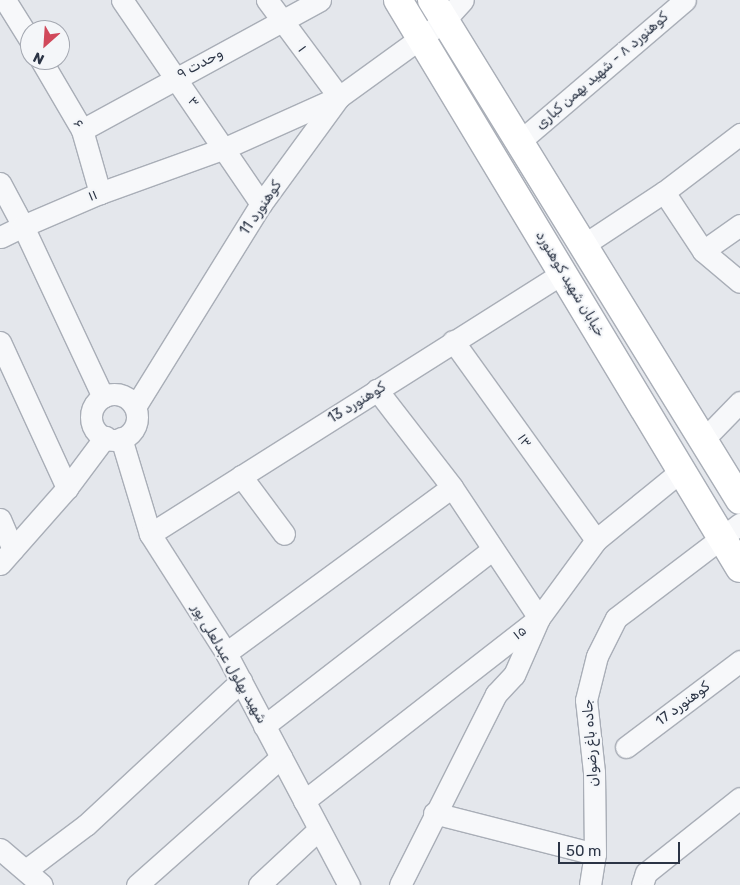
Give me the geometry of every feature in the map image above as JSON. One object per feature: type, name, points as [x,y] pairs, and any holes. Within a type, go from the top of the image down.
[{"type":"main road","name":"خیابان شهید کوهنورد","points":[[398,0],[564,272],[681,471],[730,530],[740,568]]},
{"type":"main road","points":[[438,10],[740,500]]},
{"type":"street","points":[[5,0],[20,24]]},
{"type":"street","name":"۳","points":[[122,0],[225,148],[261,204]]},
{"type":"street","name":"۱","points":[[266,0],[339,97]]},
{"type":"street","name":"۹ وحدت","points":[[82,130],[175,77],[320,0]]},
{"type":"street","name":"کوهنورد 11","points":[[135,407],[261,204],[339,97],[420,38],[438,10],[464,0]]},
{"type":"street","name":"کوهنورد ۸ - شهید بهمن کباری","points":[[519,142],[685,0]]},
{"type":"street","name":"۶","points":[[48,70],[82,130],[100,193]]},
{"type":"street","name":"۱۱","points":[[0,237],[100,193],[225,148],[339,97]]},
{"type":"street","points":[[582,246],[664,192],[740,134]]},
{"type":"street","points":[[0,183],[23,226],[103,396]]},
{"type":"street","points":[[664,192],[703,251],[740,282]]},
{"type":"street","points":[[703,251],[740,225]]},
{"type":"street","name":"کوهنورد 13","points":[[150,534],[564,272]]},
{"type":"street","points":[[0,342],[66,488]]},
{"type":"street","name":"۱۳","points":[[453,342],[596,540]]},
{"type":"street","name":"۱۵","points":[[304,801],[539,618],[452,487],[378,390]]},
{"type":"street","points":[[7,556],[66,488],[113,438],[134,429],[136,422],[135,407],[124,396],[103,396],[93,407],[92,421],[113,438]]},
{"type":"street","points":[[703,440],[740,402]]},
{"type":"street","name":"شهید بهلول عبدلعلی پور","points":[[113,438],[150,534],[226,653],[349,885]]},
{"type":"street","points":[[400,885],[434,813],[496,694],[514,675],[539,618],[596,540],[681,471]]},
{"type":"street","points":[[241,476],[284,534]]},
{"type":"street","points":[[226,653],[452,487]]},
{"type":"street","points":[[0,520],[7,556]]},
{"type":"street","name":"جاده باغ رضوان","points":[[590,885],[596,854],[594,772],[586,700],[597,656],[616,618],[730,530]]},
{"type":"street","points":[[264,726],[493,549]]},
{"type":"street","name":"کوهنورد 17","points":[[626,748],[740,661]]},
{"type":"street","points":[[26,870],[86,825],[241,682]]},
{"type":"street","points":[[137,885],[281,757]]},
{"type":"street","points":[[644,879],[740,798]]},
{"type":"street","points":[[434,813],[596,854]]},
{"type":"street","points":[[259,885],[319,829]]},
{"type":"street","points":[[0,849],[42,885]]}]
